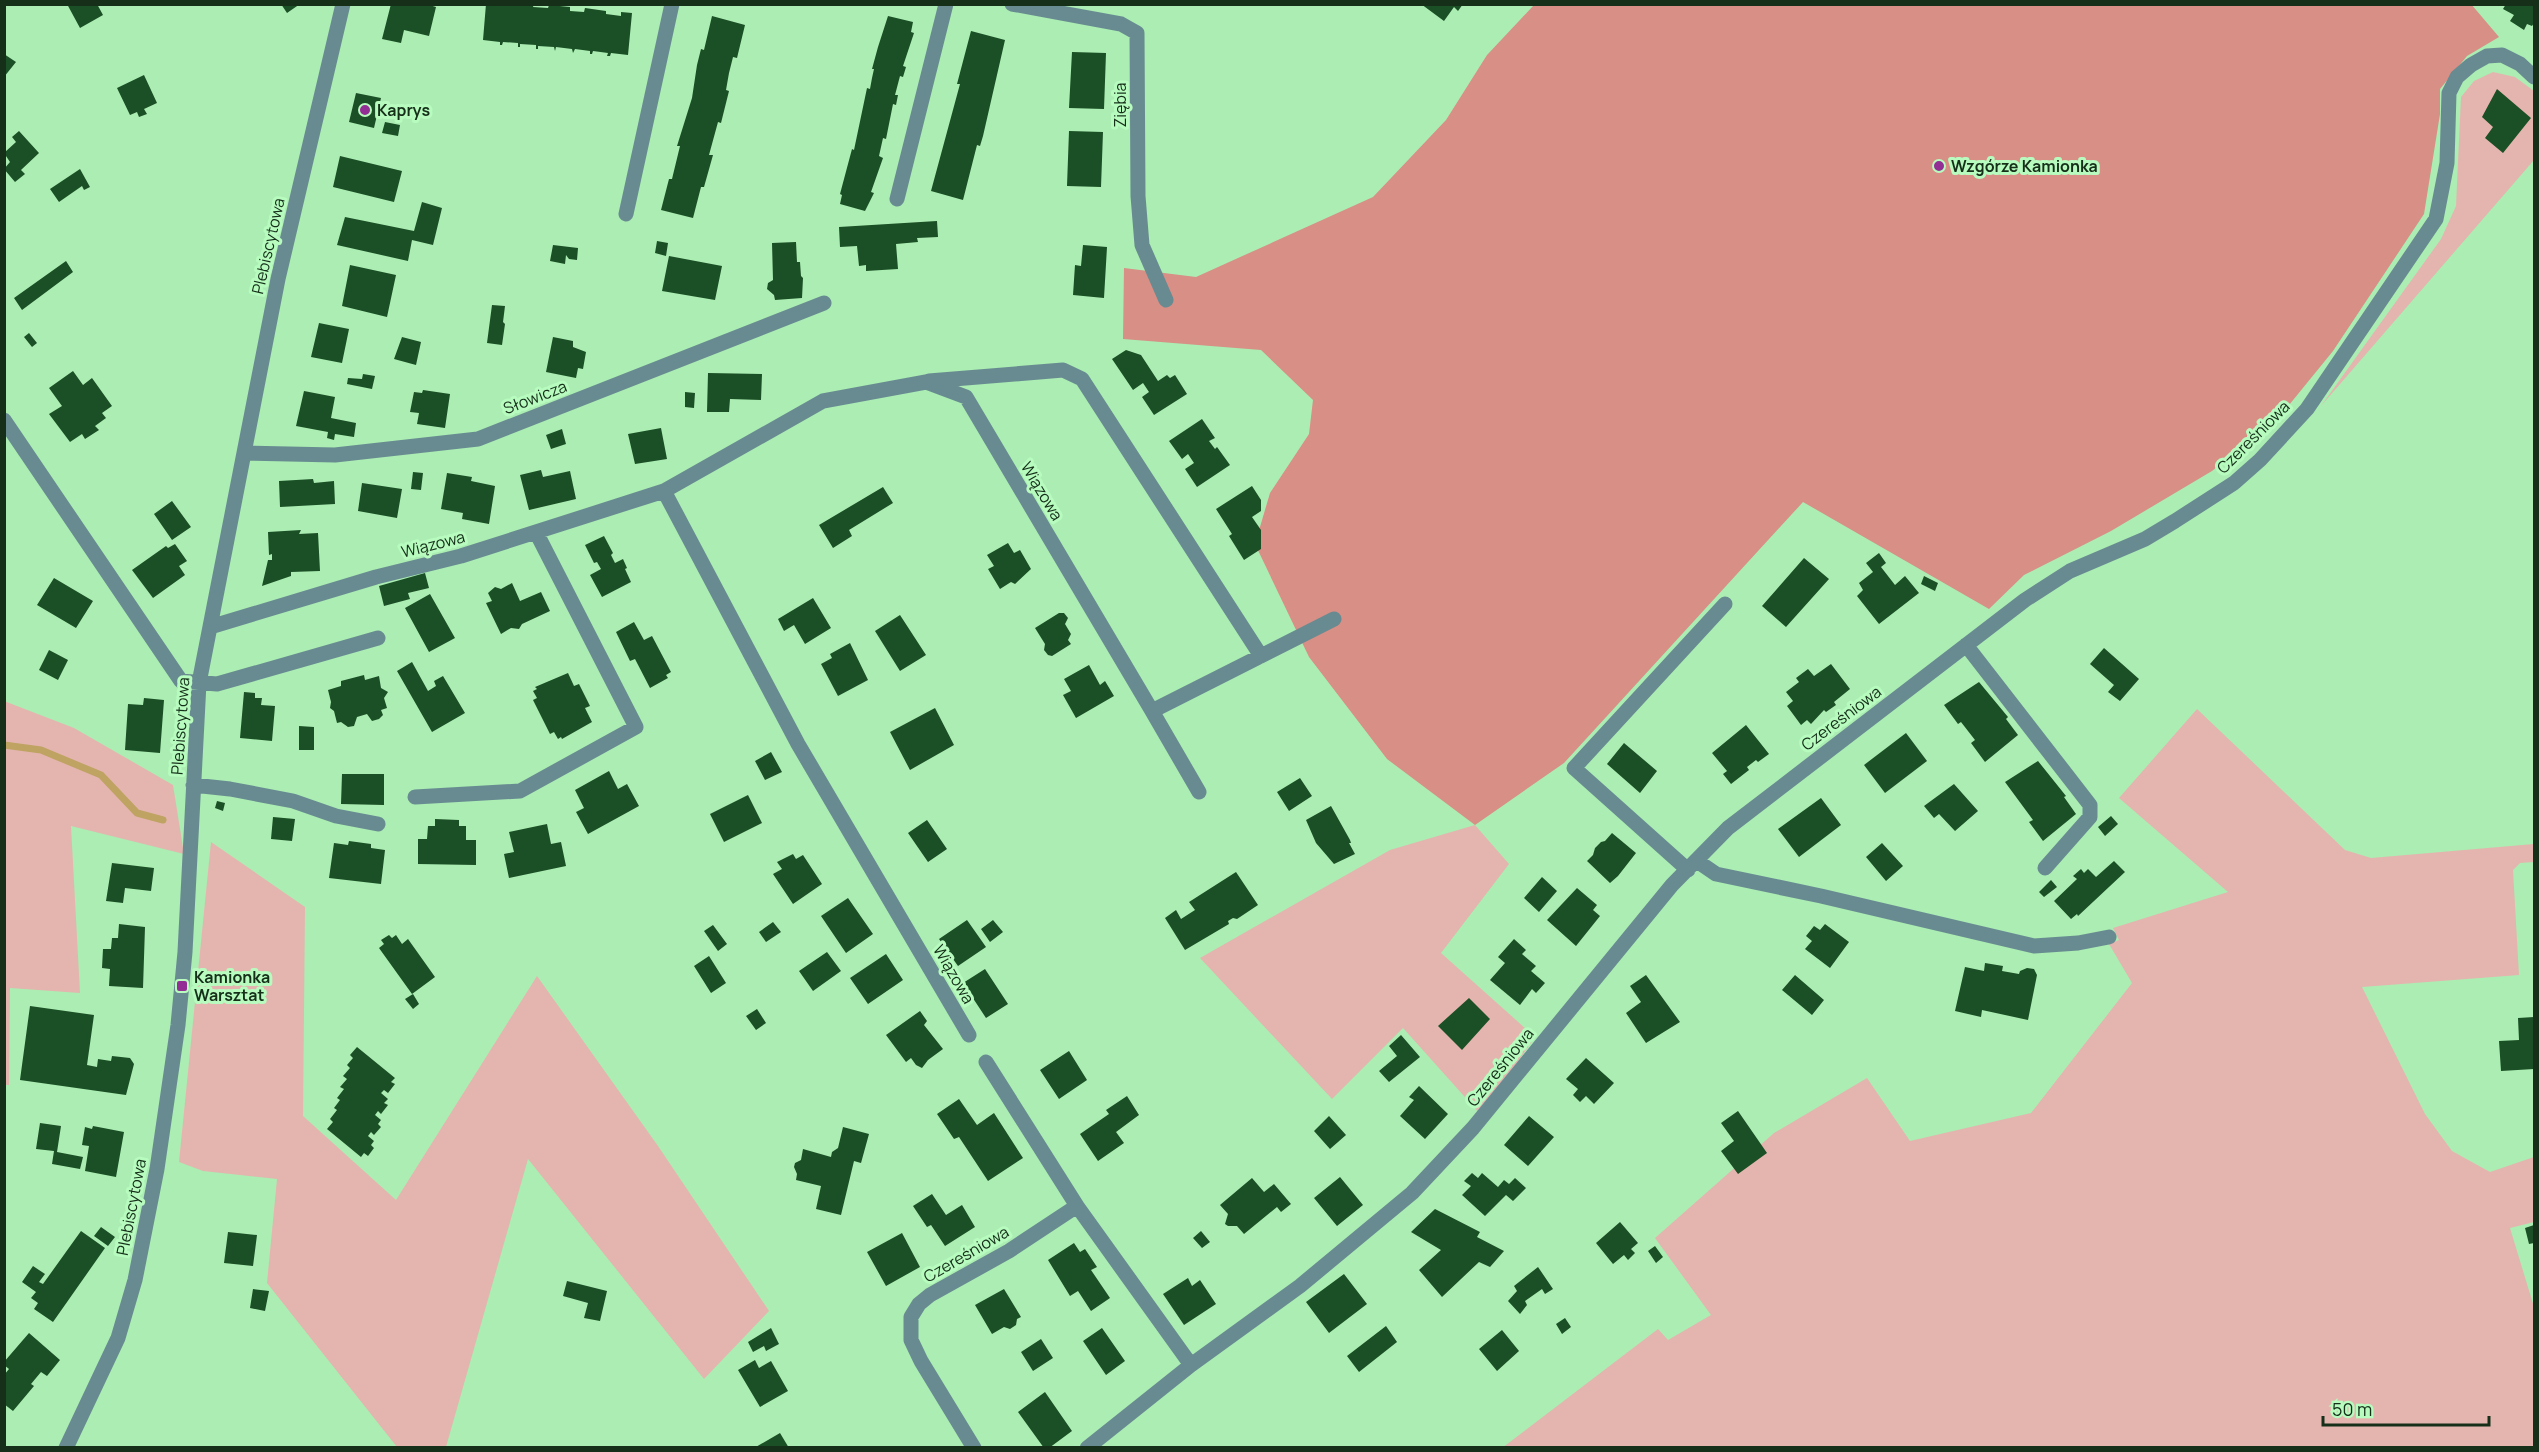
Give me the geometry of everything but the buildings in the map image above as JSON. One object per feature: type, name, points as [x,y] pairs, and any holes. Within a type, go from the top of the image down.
[{"type":"street","name":"Plebiscytowa","points":[[66,1448],[118,1338],[135,1280],[157,1169],[178,1025],[187,925],[199,683],[278,279],[343,4]]},
{"type":"street","points":[[626,214],[672,4]]},
{"type":"street","points":[[897,199],[946,4]]},
{"type":"street","name":"Ziębia","points":[[1012,4],[1121,24],[1137,33],[1138,196],[1142,245],[1166,300]]},
{"type":"street","name":"Czereśniowa","points":[[1087,1448],[1191,1365],[1300,1286],[1412,1193],[1473,1128],[1672,885],[1728,828],[2025,600],[2070,571],[2145,539],[2234,483],[2260,460],[2307,409],[2436,219],[2447,164],[2449,93],[2457,77],[2471,65],[2487,56],[2502,55],[2520,64],[2535,76]]},
{"type":"street","name":"Słowicza","points":[[244,453],[335,455],[478,439],[824,303]]},
{"type":"street","points":[[926,382],[1063,370],[1082,379],[1261,656]]},
{"type":"street","name":"Wiązowa","points":[[210,627],[537,534],[664,491],[823,401],[926,382],[966,397],[1199,792]]},
{"type":"street","points":[[4,420],[181,681],[217,684],[378,638]]},
{"type":"street","name":"Wiązowa","points":[[664,491],[798,744],[969,1035]]},
{"type":"street","points":[[415,797],[520,791],[636,727],[537,534]]},
{"type":"street","points":[[1725,604],[1574,768],[1693,865],[1716,874],[2034,946],[2078,943],[2109,937]]},
{"type":"street","points":[[1152,711],[1334,619]]},
{"type":"street","points":[[1966,645],[2090,805],[2090,817],[2045,868]]},
{"type":"street","points":[[193,785],[230,789],[293,801],[336,816],[378,824]]},
{"type":"street","points":[[986,1062],[1077,1206],[1191,1365]]},
{"type":"street","name":"Czereśniowa","points":[[974,1448],[911,1340],[911,1317],[919,1304],[930,1295],[1009,1251],[1077,1206]]},
{"type":"shaded area","points":[[2471,4],[2499,37],[2467,56],[2440,89],[2440,114],[2424,214],[2333,351],[2280,416],[2212,471],[2111,531],[2024,575],[1989,609],[1803,502],[1564,763],[1475,825],[1387,759],[1309,657],[1255,544],[1270,493],[1309,434],[1313,400],[1261,350],[1123,339],[1124,268],[1196,277],[1373,197],[1446,120],[1487,55],[1534,5]]},
{"type":"shaded area","points":[[2493,72],[2515,77],[2534,91],[2534,160],[2321,406],[2441,239],[2456,206],[2461,97],[2474,81]]},
{"type":"shaded area","points":[[4,701],[74,728],[173,785],[184,854],[71,826],[80,993],[10,988],[9,1085],[5,1085]]},
{"type":"shaded area","points":[[2197,709],[2345,850],[2371,858],[2534,844],[2534,862],[2520,863],[2513,870],[2519,975],[2362,987],[2425,1114],[2452,1151],[2490,1172],[2534,1157],[2534,1222],[2510,1228],[2534,1307],[2534,1447],[1502,1448],[1658,1329],[1668,1340],[1711,1315],[1655,1238],[1774,1133],[1867,1078],[1910,1141],[2031,1113],[2132,983],[2109,944],[2119,940],[2113,928],[2228,892],[2119,798]]},
{"type":"shaded area","points":[[1475,825],[1509,864],[1441,953],[1535,1037],[1481,1115],[1403,1028],[1332,1099],[1200,958],[1390,850]]},
{"type":"shaded area","points":[[211,842],[305,907],[303,1116],[396,1200],[537,976],[658,1146],[769,1311],[704,1379],[528,1159],[446,1447],[397,1447],[267,1283],[277,1179],[203,1171],[179,1162]]},
{"type":"waterway","points":[[4,745],[41,750],[101,775],[137,813],[163,820]]},
{"type":"place","name":"Kaprys","points":[[365,110]]},
{"type":"place","name":"Wzgórze Kamionka","points":[[1939,166]]},
{"type":"place","name":"Kamionka Warsztat","points":[[182,986]]}]
